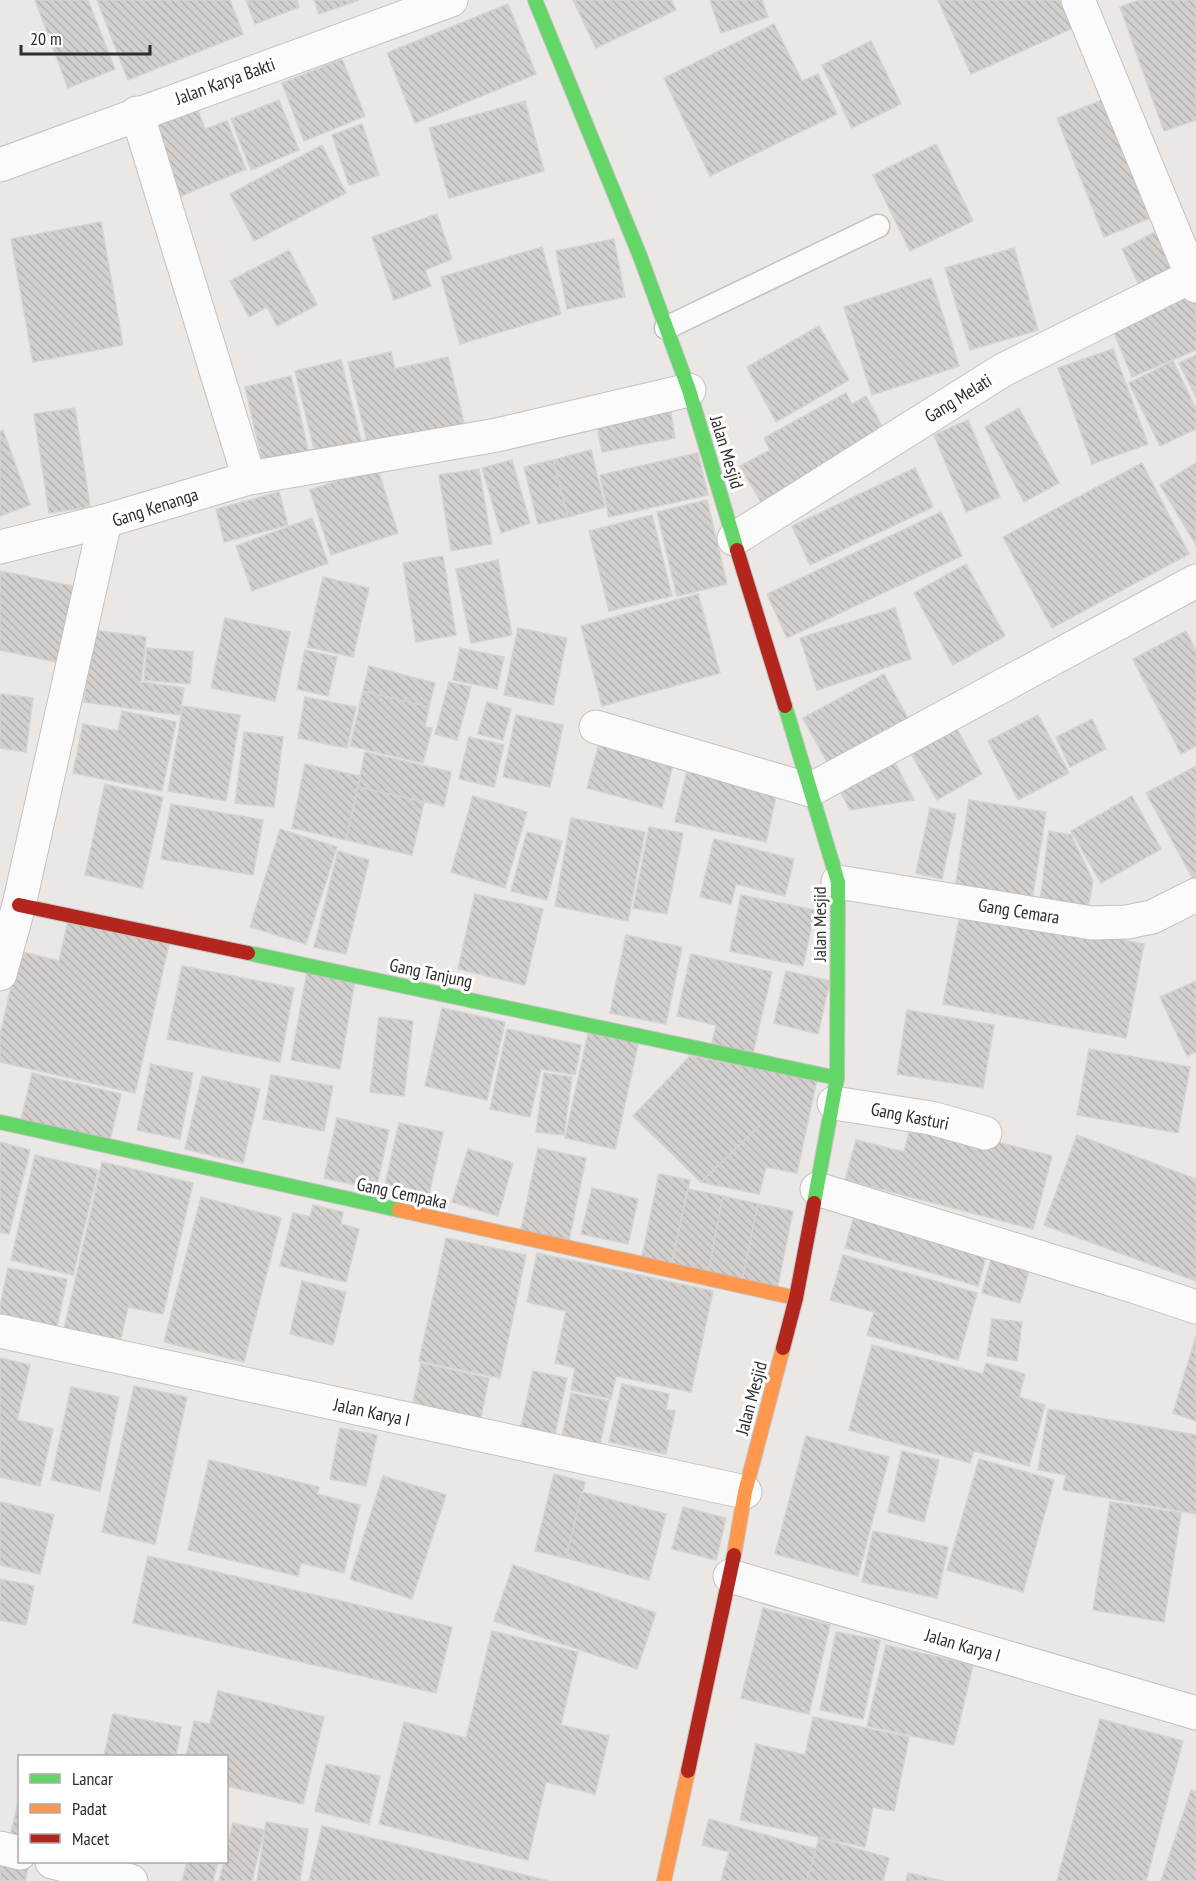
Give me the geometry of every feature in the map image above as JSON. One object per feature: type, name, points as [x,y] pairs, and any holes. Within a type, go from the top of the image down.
[{"type":"street","name":"Jalan Karya Bakti","points":[[0,165],[451,0]]},
{"type":"street","name":"Jalan Mesjid","points":[[535,0],[640,256],[689,390],[838,882],[835,1090],[796,1298],[745,1492],[730,1576],[664,1881]]},
{"type":"street","points":[[1078,0],[1194,281]]},
{"type":"street","points":[[137,113],[249,478]]},
{"type":"street","name":"Gang Melati","points":[[734,539],[1003,370],[1194,281]]},
{"type":"street","name":"Gang Kenanga","points":[[0,974],[19,904],[105,521],[249,478],[497,435],[689,390]]},
{"type":"street","points":[[0,547],[105,521]]},
{"type":"street","points":[[596,727],[810,790],[1196,581]]},
{"type":"street","name":"Gang Cemara","points":[[838,882],[1092,922],[1127,922],[1152,917],[1196,895]]},
{"type":"street","name":"Gang Tanjung","points":[[19,904],[835,1090]]},
{"type":"street","name":"Gang Kasturi","points":[[835,1090],[985,1133]]},
{"type":"street","name":"Gang Cempaka","points":[[0,1122],[796,1298]]},
{"type":"street","points":[[817,1189],[1196,1307]]},
{"type":"street","name":"Jalan Karya I","points":[[0,1331],[745,1492]]},
{"type":"street","name":"Jalan Karya I","points":[[730,1576],[1196,1713]]},
{"type":"street","points":[[0,1848],[18,1852]]},
{"type":"street","points":[[56,1863],[131,1881]]},
{"type":"lane","points":[[666,328],[878,226]]},
{"type":"building","points":[[35,0],[88,0],[115,69],[68,88]]},
{"type":"building","points":[[97,0],[230,0],[243,34],[128,80]]},
{"type":"building","points":[[246,0],[297,0],[299,7],[255,24]]},
{"type":"building","points":[[314,0],[359,0],[319,14]]},
{"type":"building","points":[[573,0],[671,0],[676,10],[596,48]]},
{"type":"building","points":[[710,0],[762,0],[768,17],[721,33]]},
{"type":"building","points":[[938,0],[1060,0],[1073,28],[971,74]]},
{"type":"building","points":[[1139,0],[1196,0],[1196,120],[1164,131],[1120,7]]},
{"type":"building","points":[[508,4],[536,74],[415,123],[387,53]]},
{"type":"building","points":[[774,24],[802,81],[818,74],[837,114],[710,176],[664,78]]},
{"type":"building","points":[[871,41],[901,104],[852,128],[822,65]]},
{"type":"building","points":[[342,59],[365,116],[304,141],[282,83]]},
{"type":"building","points":[[1107,98],[1155,216],[1104,237],[1057,118]]},
{"type":"building","points":[[279,100],[299,150],[251,170],[231,119]]},
{"type":"building","points":[[525,101],[544,171],[449,198],[429,128]]},
{"type":"building","points":[[195,103],[205,129],[227,121],[246,169],[171,200],[142,125]]},
{"type":"building","points":[[362,124],[379,175],[349,185],[332,135]]},
{"type":"building","points":[[936,144],[973,221],[910,251],[873,175]]},
{"type":"building","points":[[322,145],[346,193],[254,241],[230,194]]},
{"type":"building","points":[[437,214],[452,259],[425,270],[431,286],[394,300],[372,237]]},
{"type":"building","points":[[101,222],[123,345],[33,362],[11,239]]},
{"type":"building","points":[[1161,229],[1182,272],[1142,291],[1122,249]]},
{"type":"building","points":[[614,239],[625,297],[567,309],[556,251]]},
{"type":"building","points":[[542,247],[561,314],[460,344],[441,277]]},
{"type":"building","points":[[1014,248],[1038,330],[970,350],[945,268]]},
{"type":"building","points":[[289,250],[317,305],[277,326],[267,307],[249,317],[230,281]]},
{"type":"building","points":[[931,278],[959,366],[872,395],[844,307]]},
{"type":"building","points":[[1196,293],[1196,350],[1132,377],[1111,325]]},
{"type":"building","points":[[819,326],[849,380],[776,422],[747,367]]},
{"type":"building","points":[[1113,349],[1148,444],[1092,464],[1058,368]]},
{"type":"building","points":[[391,352],[395,369],[448,357],[465,427],[369,450],[348,362]]},
{"type":"building","points":[[1196,355],[1196,397],[1179,363]]},
{"type":"building","points":[[341,360],[362,445],[316,457],[295,371]]},
{"type":"building","points":[[1173,361],[1196,409],[1196,429],[1160,446],[1129,383]]},
{"type":"building","points":[[291,376],[310,458],[264,469],[245,387]]},
{"type":"building","points":[[846,393],[852,404],[866,396],[886,434],[761,502],[740,466],[770,450],[764,438]]},
{"type":"building","points":[[669,401],[675,438],[602,452],[595,414]]},
{"type":"building","points":[[75,408],[90,507],[49,513],[34,414]]},
{"type":"building","points":[[1019,408],[1059,483],[1024,502],[985,427]]},
{"type":"building","points":[[968,420],[1000,497],[966,512],[934,435]]},
{"type":"building","points":[[3,430],[30,505],[0,516],[0,431]]},
{"type":"building","points":[[591,450],[605,507],[568,517],[553,460]]},
{"type":"building","points":[[698,453],[708,495],[609,517],[600,475]]},
{"type":"building","points":[[512,460],[530,523],[501,533],[482,468]]},
{"type":"building","points":[[553,460],[568,517],[538,524],[524,467]]},
{"type":"building","points":[[1142,463],[1189,554],[1052,628],[1003,537]]},
{"type":"building","points":[[1196,463],[1196,545],[1160,485]]},
{"type":"building","points":[[377,467],[398,533],[331,555],[310,490]]},
{"type":"building","points":[[915,468],[933,507],[810,565],[792,526]]},
{"type":"building","points":[[479,469],[492,544],[451,551],[439,475]]},
{"type":"building","points":[[279,492],[288,525],[224,542],[216,509]]},
{"type":"building","points":[[707,500],[727,584],[677,596],[657,512]]},
{"type":"building","points":[[941,512],[962,556],[787,638],[767,594]]},
{"type":"building","points":[[652,515],[672,596],[609,611],[589,531]]},
{"type":"building","points":[[312,518],[328,563],[252,591],[236,546]]},
{"type":"building","points":[[443,556],[456,635],[416,642],[403,563]]},
{"type":"building","points":[[498,560],[512,635],[471,643],[456,569]]},
{"type":"building","points":[[966,564],[1005,636],[953,665],[914,593]]},
{"type":"building","points":[[0,571],[78,587],[61,663],[0,650]]},
{"type":"building","points":[[323,577],[369,588],[353,657],[307,647]]},
{"type":"building","points":[[698,594],[720,673],[602,706],[581,626]]},
{"type":"building","points":[[895,608],[911,659],[817,690],[800,638]]},
{"type":"building","points":[[225,618],[290,632],[275,701],[211,688]]},
{"type":"building","points":[[518,628],[567,638],[553,705],[504,695]]},
{"type":"building","points":[[93,630],[146,637],[141,682],[184,688],[180,715],[84,702]]},
{"type":"building","points":[[1186,631],[1196,651],[1196,746],[1181,754],[1133,659]]},
{"type":"building","points":[[147,648],[193,652],[190,684],[144,680]]},
{"type":"building","points":[[460,648],[504,657],[497,689],[453,680]]},
{"type":"building","points":[[305,650],[337,657],[328,696],[297,689]]},
{"type":"building","points":[[369,666],[435,683],[429,707],[363,691]]},
{"type":"building","points":[[884,674],[913,728],[832,771],[803,718]]},
{"type":"building","points":[[449,682],[471,687],[457,740],[435,734]]},
{"type":"building","points":[[363,691],[429,707],[425,727],[432,728],[423,763],[350,746]]},
{"type":"building","points":[[0,694],[33,698],[26,752],[0,748]]},
{"type":"building","points":[[305,697],[356,707],[347,748],[298,738]]},
{"type":"building","points":[[487,702],[511,709],[503,740],[478,734]]},
{"type":"building","points":[[183,706],[240,715],[226,801],[168,791]]},
{"type":"building","points":[[122,711],[176,722],[162,791],[73,773],[83,724],[118,731]]},
{"type":"building","points":[[516,715],[563,725],[550,787],[503,777]]},
{"type":"building","points":[[1038,715],[1069,773],[1018,800],[988,741]]},
{"type":"building","points":[[1092,719],[1106,749],[1070,767],[1056,737]]},
{"type":"building","points":[[954,724],[982,774],[937,800],[909,750]]},
{"type":"building","points":[[244,732],[283,737],[274,807],[235,803]]},
{"type":"building","points":[[602,733],[676,753],[662,808],[587,788]]},
{"type":"building","points":[[469,737],[504,745],[494,787],[459,779]]},
{"type":"building","points":[[365,752],[451,772],[444,806],[358,787]]},
{"type":"building","points":[[893,759],[914,800],[850,810],[838,787]]},
{"type":"building","points":[[305,764],[360,776],[346,840],[292,828]]},
{"type":"building","points":[[688,766],[778,787],[766,842],[675,822]]},
{"type":"building","points":[[1196,766],[1196,877],[1193,879],[1146,793]]},
{"type":"building","points":[[105,784],[163,797],[142,888],[85,875]]},
{"type":"building","points":[[358,787],[424,802],[412,855],[346,840]]},
{"type":"building","points":[[473,796],[527,812],[505,888],[451,872]]},
{"type":"building","points":[[1132,796],[1161,849],[1101,883],[1071,831]]},
{"type":"building","points":[[969,800],[1046,812],[1032,900],[955,888]]},
{"type":"building","points":[[171,804],[263,820],[253,875],[161,859]]},
{"type":"building","points":[[930,808],[956,814],[942,879],[916,873]]},
{"type":"building","points":[[571,818],[645,832],[628,921],[555,906]]},
{"type":"building","points":[[649,827],[683,833],[667,914],[633,908]]},
{"type":"building","points":[[280,829],[337,847],[306,944],[250,927]]},
{"type":"building","points":[[1049,831],[1071,835],[1093,881],[1086,918],[1039,910]]},
{"type":"building","points":[[527,832],[562,841],[547,900],[511,891]]},
{"type":"building","points":[[714,839],[794,859],[785,896],[736,884],[731,904],[700,897]]},
{"type":"building","points":[[338,851],[369,860],[346,954],[314,947]]},
{"type":"building","points":[[475,894],[543,909],[525,985],[458,969]]},
{"type":"building","points":[[741,895],[815,910],[803,966],[730,951]]},
{"type":"building","points":[[961,909],[1144,944],[1126,1038],[943,1004]]},
{"type":"building","points":[[68,921],[169,944],[135,1093],[0,1062],[0,1036],[19,951],[59,961]]},
{"type":"building","points":[[626,935],[682,947],[666,1024],[610,1013]]},
{"type":"building","points":[[691,954],[772,972],[753,1053],[712,1044],[716,1025],[677,1016]]},
{"type":"building","points":[[182,966],[294,988],[280,1062],[167,1039]]},
{"type":"building","points":[[786,971],[830,981],[818,1034],[774,1023]]},
{"type":"building","points":[[307,972],[355,980],[340,1069],[291,1060]]},
{"type":"building","points":[[1196,981],[1196,1052],[1187,1056],[1160,997]]},
{"type":"building","points":[[442,1008],[505,1022],[487,1100],[425,1086]]},
{"type":"building","points":[[907,1010],[994,1025],[983,1088],[897,1074]]},
{"type":"building","points":[[379,1017],[413,1021],[404,1096],[370,1092]]},
{"type":"building","points":[[507,1029],[581,1045],[575,1075],[541,1069],[530,1117],[490,1109]]},
{"type":"building","points":[[589,1029],[639,1040],[615,1149],[565,1138]]},
{"type":"building","points":[[1089,1049],[1190,1067],[1178,1133],[1077,1115]]},
{"type":"building","points":[[690,1056],[817,1079],[797,1173],[766,1167],[759,1194],[701,1182],[761,1124]]},
{"type":"building","points":[[690,1056],[761,1124],[701,1182],[633,1116]]},
{"type":"building","points":[[151,1064],[193,1073],[180,1139],[137,1130]]},
{"type":"building","points":[[32,1073],[121,1094],[109,1144],[20,1124]]},
{"type":"building","points":[[544,1073],[572,1077],[564,1135],[536,1132]]},
{"type":"building","points":[[271,1075],[333,1086],[324,1131],[263,1119]]},
{"type":"building","points":[[202,1076],[260,1089],[243,1163],[185,1149]]},
{"type":"building","points":[[337,1118],[389,1130],[376,1190],[324,1178]]},
{"type":"building","points":[[912,1120],[1052,1156],[1033,1229],[845,1180],[856,1140],[904,1152]]},
{"type":"building","points":[[399,1123],[443,1132],[427,1203],[383,1193]]},
{"type":"building","points":[[1077,1135],[1196,1179],[1196,1281],[1044,1225]]},
{"type":"building","points":[[0,1142],[30,1150],[9,1234],[0,1232]]},
{"type":"building","points":[[538,1148],[586,1158],[569,1240],[521,1230]]},
{"type":"building","points":[[468,1149],[513,1163],[498,1216],[452,1202]]},
{"type":"building","points":[[35,1155],[98,1170],[73,1275],[11,1260]]},
{"type":"building","points":[[102,1162],[193,1183],[163,1314],[128,1307],[119,1347],[63,1334]]},
{"type":"building","points":[[659,1174],[690,1180],[671,1267],[641,1261]]},
{"type":"building","points":[[592,1188],[638,1199],[628,1244],[581,1234]]},
{"type":"building","points":[[688,1189],[723,1196],[708,1274],[671,1267]]},
{"type":"building","points":[[723,1196],[758,1204],[742,1281],[708,1274]]},
{"type":"building","points":[[201,1197],[281,1218],[244,1362],[164,1342]]},
{"type":"building","points":[[758,1204],[793,1211],[777,1289],[742,1281]]},
{"type":"building","points":[[313,1205],[343,1212],[341,1224],[359,1229],[346,1282],[280,1266],[293,1213],[310,1217]]},
{"type":"building","points":[[856,1209],[989,1246],[978,1286],[845,1248]]},
{"type":"building","points":[[446,1238],[526,1255],[500,1378],[419,1361]]},
{"type":"building","points":[[993,1252],[1031,1263],[1020,1303],[982,1293]]},
{"type":"building","points":[[537,1253],[713,1291],[691,1392],[616,1376],[611,1399],[571,1390],[575,1368],[555,1363],[566,1311],[527,1302]]},
{"type":"building","points":[[843,1255],[977,1293],[958,1360],[867,1335],[874,1312],[830,1300]]},
{"type":"building","points":[[8,1268],[67,1279],[56,1331],[0,1320],[0,1307]]},
{"type":"building","points":[[302,1281],[346,1292],[333,1345],[290,1334]]},
{"type":"building","points":[[992,1319],[1022,1322],[1017,1361],[987,1356]]},
{"type":"building","points":[[1196,1336],[1196,1421],[1173,1413]]},
{"type":"building","points":[[872,1345],[983,1374],[986,1363],[1025,1374],[1019,1397],[1045,1405],[1029,1466],[974,1451],[970,1463],[849,1430]]},
{"type":"building","points":[[0,1358],[30,1365],[17,1420],[53,1429],[40,1486],[0,1477]]},
{"type":"building","points":[[421,1363],[489,1378],[479,1426],[411,1412]]},
{"type":"building","points":[[533,1371],[567,1378],[554,1439],[520,1431]]},
{"type":"building","points":[[622,1384],[669,1394],[666,1410],[675,1411],[666,1454],[609,1442]]},
{"type":"building","points":[[134,1386],[187,1397],[155,1544],[102,1532]]},
{"type":"building","points":[[71,1387],[119,1397],[100,1491],[51,1480]]},
{"type":"building","points":[[571,1393],[609,1401],[598,1454],[560,1446]]},
{"type":"building","points":[[1048,1409],[1196,1435],[1196,1514],[1063,1490],[1066,1475],[1038,1470]]},
{"type":"building","points":[[340,1428],[377,1435],[366,1486],[330,1479]]},
{"type":"building","points":[[806,1436],[889,1457],[858,1576],[775,1554]]},
{"type":"building","points":[[902,1451],[939,1460],[924,1522],[888,1512]]},
{"type":"building","points":[[979,1459],[1054,1480],[1023,1592],[947,1570]]},
{"type":"building","points":[[209,1460],[319,1487],[317,1494],[360,1505],[344,1573],[301,1563],[298,1576],[188,1550]]},
{"type":"building","points":[[554,1474],[585,1482],[566,1558],[535,1551]]},
{"type":"building","points":[[383,1476],[446,1495],[412,1599],[350,1579]]},
{"type":"building","points":[[582,1492],[666,1514],[649,1580],[566,1558]]},
{"type":"building","points":[[0,1502],[54,1515],[40,1574],[0,1565]]},
{"type":"building","points":[[1110,1502],[1181,1513],[1164,1622],[1093,1610]]},
{"type":"building","points":[[683,1507],[726,1518],[716,1560],[672,1549]]},
{"type":"building","points":[[873,1531],[948,1547],[937,1598],[862,1582]]},
{"type":"building","points":[[148,1556],[452,1627],[436,1693],[133,1623]]},
{"type":"building","points":[[513,1565],[656,1613],[637,1669],[494,1621]]},
{"type":"building","points":[[0,1579],[34,1586],[26,1625],[0,1620]]},
{"type":"building","points":[[763,1608],[830,1625],[809,1714],[741,1698]]},
{"type":"building","points":[[492,1631],[578,1652],[561,1725],[609,1736],[595,1794],[546,1782],[528,1860],[379,1824],[404,1722],[466,1738]]},
{"type":"building","points":[[836,1632],[880,1640],[863,1719],[820,1710]]},
{"type":"building","points":[[886,1645],[973,1665],[954,1745],[867,1726]]},
{"type":"building","points":[[218,1691],[324,1717],[303,1804],[228,1786],[228,1755],[186,1755],[194,1721],[210,1724]]},
{"type":"building","points":[[113,1714],[181,1727],[176,1755],[104,1755]]},
{"type":"building","points":[[813,1717],[909,1737],[894,1811],[873,1807],[865,1847],[740,1820],[756,1744],[805,1755]]},
{"type":"building","points":[[1100,1719],[1183,1741],[1146,1881],[1057,1881]]},
{"type":"building","points":[[326,1764],[380,1776],[369,1824],[315,1811]]},
{"type":"building","points":[[1191,1790],[1196,1792],[1196,1881],[1161,1881]]},
{"type":"building","points":[[18,1802],[18,1848],[8,1845]]},
{"type":"building","points":[[709,1819],[816,1849],[807,1881],[721,1881],[729,1852],[702,1845]]},
{"type":"building","points":[[266,1822],[308,1829],[300,1881],[257,1881]]},
{"type":"building","points":[[233,1823],[264,1830],[252,1881],[219,1881],[224,1863],[228,1863],[228,1842]]},
{"type":"building","points":[[322,1826],[549,1881],[309,1881]]},
{"type":"building","points":[[819,1838],[889,1858],[883,1881],[807,1881]]},
{"type":"building","points":[[0,1855],[18,1859],[18,1863],[30,1863],[25,1881],[0,1881]]},
{"type":"building","points":[[187,1863],[218,1863],[213,1881],[182,1881]]},
{"type":"building","points":[[908,1873],[944,1881],[906,1881]]},
{"type":"traffic: fast","points":[[535,0],[640,256],[689,390],[737,550]]},
{"type":"traffic: fast","points":[[785,706],[838,882],[837,1078],[814,1203]]},
{"type":"traffic: fast","points":[[248,953],[837,1078]]},
{"type":"traffic: fast","points":[[0,1122],[399,1210]]},
{"type":"traffic: slow","points":[[399,1210],[796,1298]]},
{"type":"traffic: slow","points":[[734,1555],[745,1492],[783,1348]]},
{"type":"traffic: slow","points":[[664,1881],[688,1771]]},
{"type":"traffic: jam","points":[[737,550],[785,706]]},
{"type":"traffic: jam","points":[[19,905],[248,953]]},
{"type":"traffic: jam","points":[[783,1348],[796,1298],[814,1203]]},
{"type":"traffic: jam","points":[[688,1771],[734,1555]]}]
